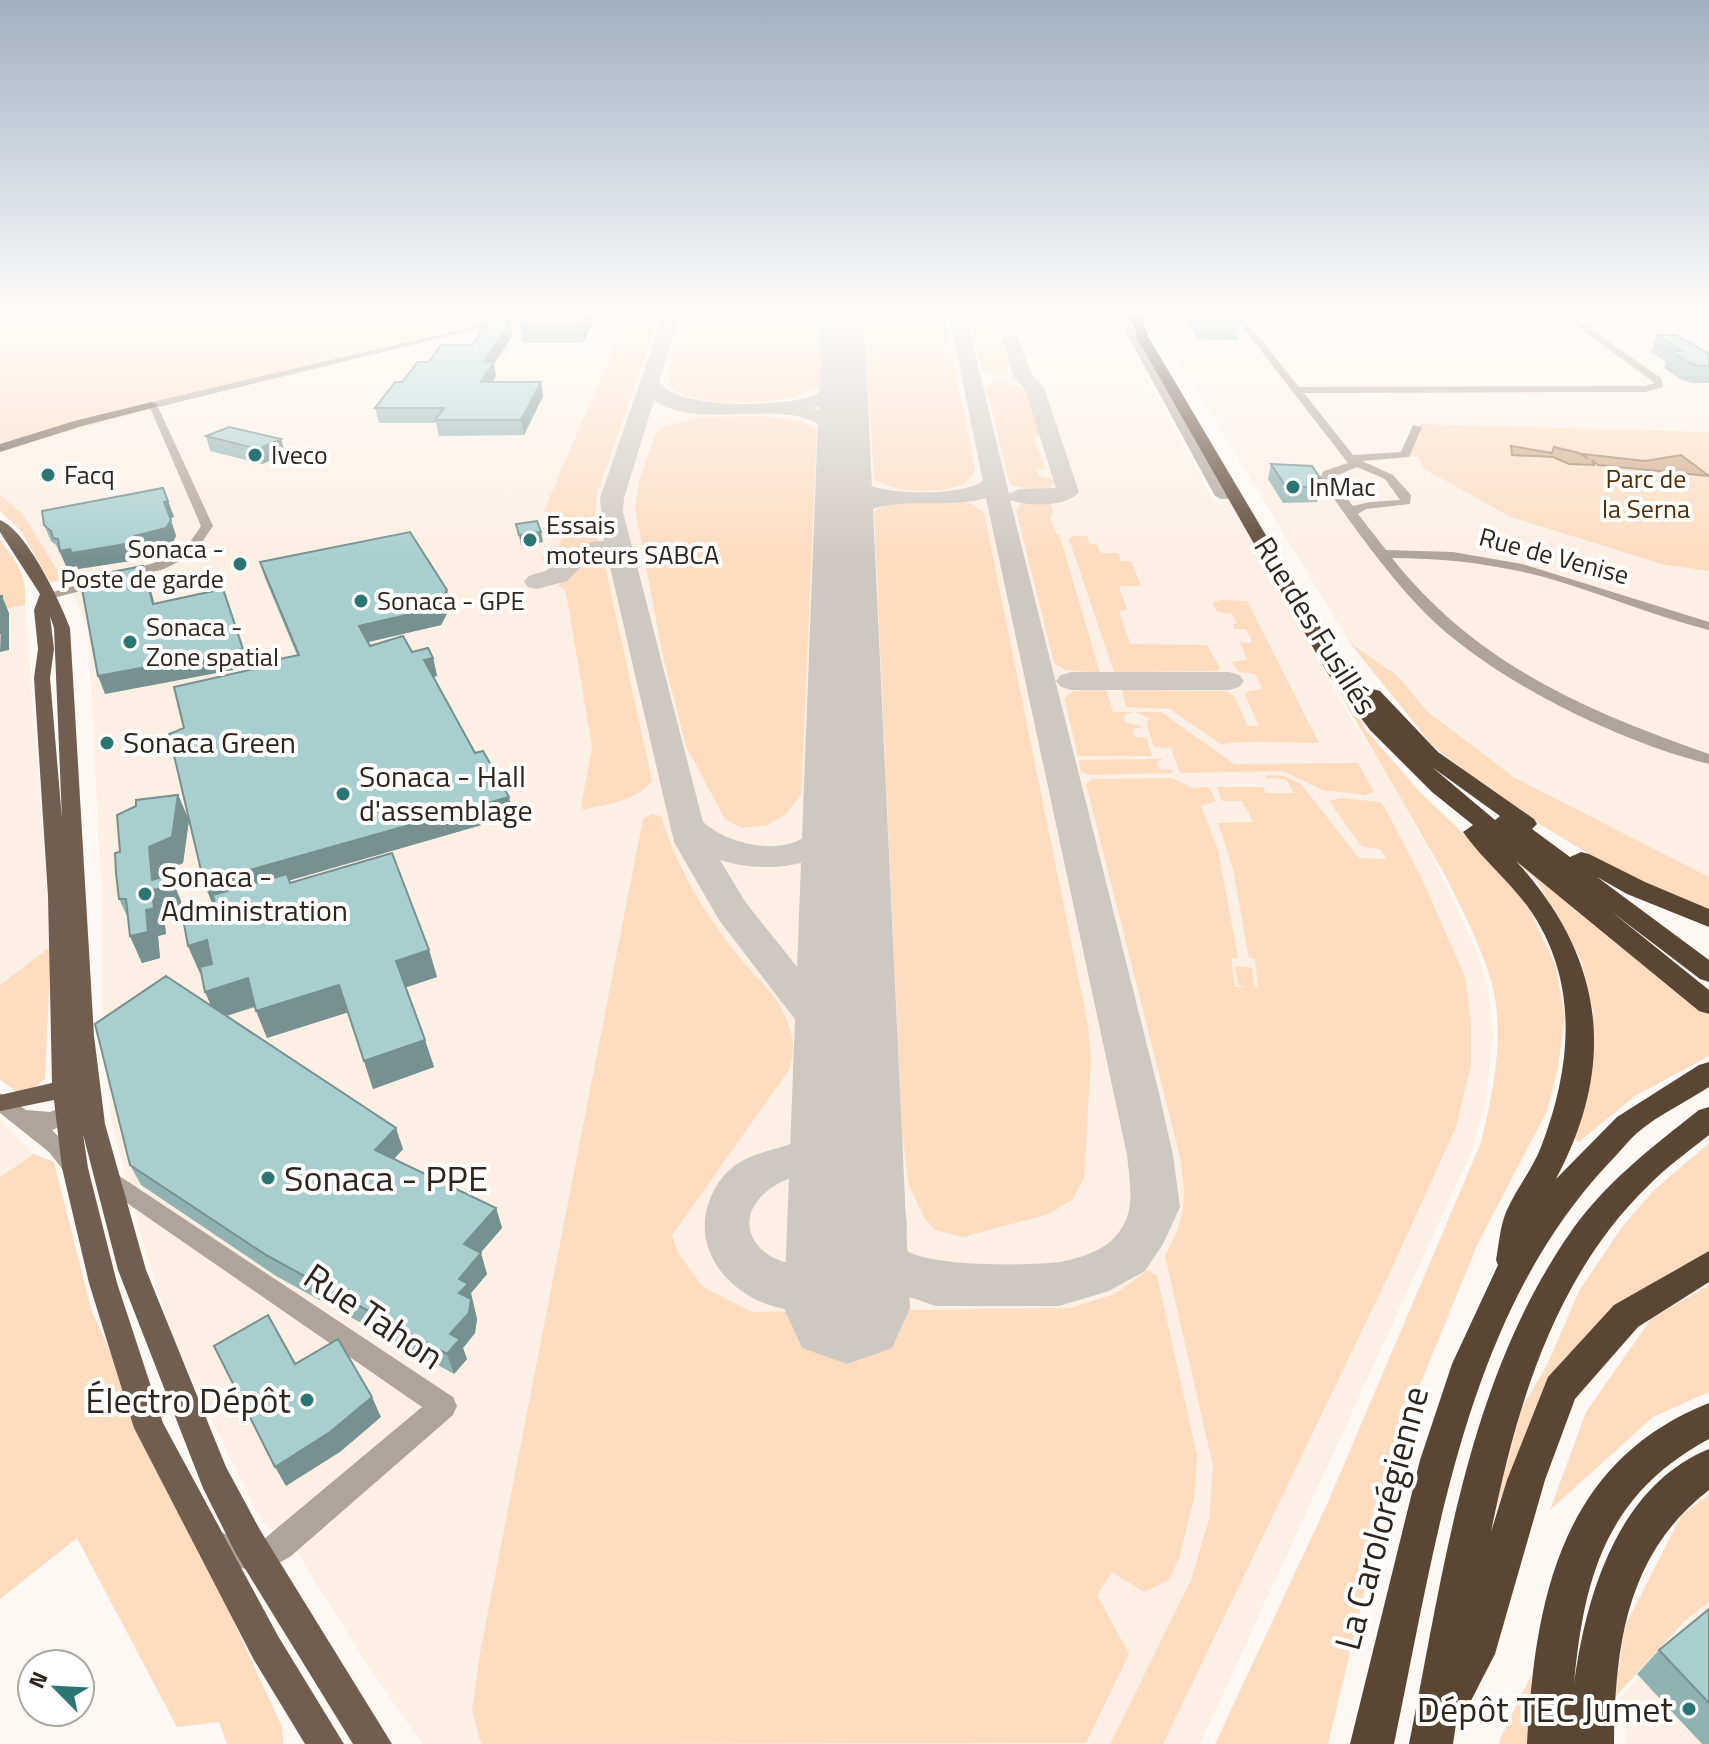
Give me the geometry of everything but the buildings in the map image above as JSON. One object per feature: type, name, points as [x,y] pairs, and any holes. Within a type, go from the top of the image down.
[{"type":"highway","name":"Rue des Fusillés","points":[[1175,397],[1229,496],[1338,674],[1392,743],[1440,787],[1656,947],[1709,973]]},
{"type":"highway","name":"Rue des Fusillés","points":[[1193,397],[1358,674],[1384,709],[1426,753],[1484,804],[1656,947],[1709,1004]]},
{"type":"highway","points":[[1392,743],[1424,783],[1530,890],[1567,951],[1578,982],[1583,1023],[1581,1055],[1572,1101],[1554,1151],[1521,1215],[1508,1278]]},
{"type":"highway","points":[[1426,753],[1525,824],[1594,868],[1709,919]]},
{"type":"highway","points":[[1656,947],[1677,925],[1709,929]]},
{"type":"highway","name":"La Carolorégienne","points":[[1372,1744],[1442,1442],[1462,1384],[1508,1278],[1554,1203],[1594,1155],[1636,1116],[1709,1073]]},
{"type":"highway","points":[[1432,1736],[1470,1529],[1485,1467],[1545,1298],[1593,1223],[1633,1178],[1675,1141],[1709,1118]]},
{"type":"highway","points":[[1432,1736],[1474,1654],[1526,1480],[1561,1389],[1626,1316],[1709,1265]]},
{"type":"highway","points":[[1550,1743],[1552,1668],[1571,1572],[1584,1541],[1600,1511],[1632,1471],[1664,1445],[1709,1420]]},
{"type":"highway","points":[[1592,1744],[1592,1689],[1612,1595],[1650,1520],[1681,1488],[1709,1467]]},
{"type":"main road","points":[[0,448],[78,423],[152,405]]},
{"type":"main road","points":[[0,524],[26,556],[58,614],[62,628],[82,1036],[73,1100]]},
{"type":"main road","points":[[46,596],[42,610],[46,649],[42,678],[73,1100],[90,1172],[103,1283],[149,1428],[266,1648],[326,1744]]},
{"type":"main road","points":[[1,1102],[73,1100]]},
{"type":"main road","points":[[90,1172],[208,1462],[260,1559],[326,1671],[374,1744]]},
{"type":"street","points":[[46,596],[159,566],[190,551],[207,526],[152,405],[184,397]]},
{"type":"street","points":[[1170,397],[1229,496]]},
{"type":"street","points":[[1302,397],[1352,462],[1389,477],[1405,495],[1406,502],[1363,506],[1351,513]]},
{"type":"street","points":[[1417,427],[1402,456],[1352,462],[1328,473],[1325,478],[1433,614],[1499,663],[1594,713],[1709,759]]},
{"type":"street","name":"Rue de Venise","points":[[1384,554],[1441,555],[1493,561],[1535,571],[1709,626]]},
{"type":"street","points":[[37,577],[59,585],[94,585]]},
{"type":"street","points":[[58,614],[73,596],[94,585]]},
{"type":"street","points":[[24,1118],[52,1121],[73,1100]]},
{"type":"street","points":[[1,1102],[90,1172]]},
{"type":"street","name":"Rue Tahon","points":[[90,1172],[443,1406],[281,1546],[260,1559]]},
{"type":"street","points":[[213,1545],[260,1559]]},
{"type":"shaded area","points":[[196,397],[1157,397],[1214,502],[1232,503],[1342,704],[1380,763],[1430,852],[1477,951],[1488,990],[1493,1036],[1485,1104],[1471,1152],[1200,1744],[422,1744],[363,1658],[297,1552],[259,1517],[174,1342],[141,1236],[110,1116],[102,1004],[101,888],[88,630],[77,602],[23,514],[0,495],[0,450],[84,424]]},
{"type":"shaded area","points":[[1201,397],[1709,397],[1709,432],[1423,424],[1665,565],[1709,571],[1709,877],[1515,778],[1427,711],[1398,676],[1350,643]]},
{"type":"shaded area","points":[[1511,446],[1552,453],[1554,447],[1579,453],[1588,459],[1583,454],[1645,461],[1681,455],[1709,476],[1598,465],[1592,460],[1594,465],[1569,464],[1553,457],[1512,455]]},
{"type":"shaded area","points":[[25,605],[51,946],[0,985],[0,610]]},
{"type":"shaded area","points":[[0,1120],[34,1154],[0,1177]]},
{"type":"shaded area","points":[[1709,1602],[1709,1744],[1628,1744],[1617,1703],[1662,1646]]},
{"type":"green space","points":[[0,397],[197,397],[0,450]]},
{"type":"green space","points":[[592,397],[631,397],[597,493],[595,523],[599,543],[578,548],[555,570],[549,571],[541,558],[556,553],[562,537],[556,537],[558,530],[544,511]]},
{"type":"green space","points":[[692,397],[788,397],[744,403]]},
{"type":"green space","points":[[869,397],[960,397],[975,469],[965,483],[942,490],[917,491],[893,488],[874,479]]},
{"type":"green space","points":[[988,397],[1029,397],[1041,436],[1034,437],[1045,469],[1037,470],[1039,476],[1055,480],[1051,487],[1030,490],[1010,484]]},
{"type":"green space","points":[[762,416],[801,421],[817,429],[801,794],[787,813],[768,825],[741,828],[725,819],[686,746],[663,656],[635,508],[639,481],[655,435],[666,426],[700,417]]},
{"type":"green space","name":"Parc de la Serna","points":[[1422,424],[1709,432],[1709,571],[1665,565],[1511,517],[1424,469],[1418,457],[1408,456],[1417,427]]},
{"type":"green space","points":[[0,495],[23,514],[62,578],[59,581],[50,582],[21,531],[0,511]]},
{"type":"green space","points":[[1050,501],[1053,512],[1050,517],[1059,534],[1100,673],[1065,670],[1054,663],[1016,510],[1023,502]]},
{"type":"green space","points":[[887,503],[972,504],[984,513],[1088,1025],[1091,1059],[1084,1178],[1072,1200],[1049,1214],[963,1237],[935,1230],[924,1217],[909,1186],[902,1133],[874,512]]},
{"type":"green space","points":[[1230,503],[1367,731],[1419,791],[1491,860],[1526,903],[1555,964],[1565,1017],[1558,1068],[1547,1111],[1478,1243],[1406,1419],[1328,1744],[1215,1744],[1328,1502],[1480,1145],[1495,1072],[1497,1016],[1487,967],[1446,877]]},
{"type":"green space","points":[[1087,536],[1090,544],[1096,544],[1101,553],[1118,553],[1121,561],[1131,561],[1141,586],[1119,586],[1127,610],[1119,611],[1130,644],[1207,645],[1220,668],[1218,671],[1114,672],[1069,539]]},
{"type":"green space","points":[[0,540],[20,571],[25,586],[25,605],[0,610]]},
{"type":"green space","points":[[602,552],[652,781],[630,797],[583,810],[581,806],[592,747],[567,598],[565,590],[558,586],[583,557]]},
{"type":"green space","points":[[1220,600],[1247,601],[1319,743],[1222,745],[1170,709],[1126,707],[1122,690],[1226,691],[1234,696],[1248,726],[1259,726],[1245,695],[1246,692],[1262,689],[1255,674],[1239,672],[1232,662],[1247,660],[1240,642],[1251,643],[1251,640],[1246,629],[1234,629],[1233,624],[1237,623],[1232,614],[1217,612],[1213,603]]},
{"type":"green space","points":[[1350,643],[1398,676],[1427,711],[1515,778],[1709,877],[1709,910],[1617,871],[1510,806],[1432,745]]},
{"type":"green space","points":[[1106,689],[1113,712],[1133,712],[1124,715],[1125,722],[1144,727],[1132,729],[1135,737],[1146,737],[1152,756],[1078,756],[1064,698],[1074,691]]},
{"type":"green space","points":[[1135,712],[1161,712],[1234,764],[1358,763],[1374,792],[1365,795],[1323,790],[1283,771],[1180,773],[1171,748],[1154,747],[1147,726],[1149,718]]},
{"type":"green space","points":[[1164,759],[1157,762],[1159,769],[1172,770],[1173,773],[1089,775],[1081,771],[1079,760]]},
{"type":"green space","points":[[1267,775],[1284,776],[1301,784],[1359,858],[1387,859],[1380,849],[1362,847],[1329,801],[1342,798],[1380,802],[1385,808],[1421,877],[1465,977],[1471,1021],[1471,1064],[1456,1127],[1391,1270],[1163,1744],[1110,1744],[1191,1580],[1209,1519],[1213,1466],[1165,1256],[1183,1208],[1180,1157],[1086,784],[1092,779],[1172,778],[1192,788],[1209,787],[1216,801],[1201,806],[1218,850],[1238,958],[1231,958],[1235,987],[1251,987],[1238,986],[1235,966],[1252,968],[1255,988],[1258,988],[1255,959],[1249,958],[1233,869],[1218,823],[1253,822],[1242,801],[1222,801],[1217,787],[1263,787],[1266,793],[1294,793],[1286,779],[1266,778]]},
{"type":"green space","points":[[652,814],[661,816],[684,873],[715,924],[781,1008],[793,1043],[789,1070],[672,1235],[678,1253],[703,1287],[752,1312],[1070,1308],[1115,1294],[1148,1270],[1157,1276],[1197,1456],[1194,1498],[1179,1558],[1169,1580],[1144,1592],[1112,1572],[1097,1595],[1129,1654],[1086,1743],[482,1744],[480,1741],[472,1710],[480,1653],[643,819]]},
{"type":"green space","points":[[1485,832],[1709,1016],[1709,1056],[1635,1096],[1579,1142],[1572,1138],[1591,1058],[1593,1012],[1582,962],[1537,881]]},
{"type":"green space","points":[[51,946],[45,1079],[23,1096],[0,1080],[0,985]]},
{"type":"green space","points":[[1709,1143],[1709,1254],[1675,1269],[1635,1296],[1528,1428],[1492,1520],[1522,1407],[1547,1365],[1579,1291],[1622,1227],[1653,1191]]},
{"type":"green space","points":[[34,1154],[54,1162],[92,1312],[282,1727],[283,1744],[227,1744],[219,1722],[177,1727],[77,1538],[0,1599],[0,1177]]},
{"type":"green space","points":[[1709,1285],[1709,1392],[1653,1417],[1550,1510],[1586,1412],[1651,1319]]},
{"type":"green space","points":[[1709,1494],[1709,1602],[1684,1622],[1614,1698],[1625,1626],[1681,1516]]},
{"type":"green space","points":[[1531,1675],[1530,1744],[1499,1744],[1501,1737]]},
{"type":"taxiway","points":[[645,397],[612,498],[611,512],[687,826]]},
{"type":"taxiway","points":[[662,397],[699,408],[764,408]]},
{"type":"taxiway","points":[[764,408],[810,403],[825,397]]},
{"type":"taxiway","points":[[975,397],[995,482]]},
{"type":"taxiway","points":[[1019,496],[1056,496],[1067,492],[1037,397]]},
{"type":"taxiway","points":[[764,408],[798,411],[821,418],[839,430],[843,440]]},
{"type":"taxiway","points":[[843,474],[856,488],[892,497]]},
{"type":"taxiway","points":[[874,1254],[893,1270],[936,1284],[1059,1284],[1091,1276],[1128,1256],[1146,1230],[1156,1207],[1150,1155],[1137,1093],[995,482]]},
{"type":"taxiway","points":[[892,497],[963,496],[977,494],[995,482]]},
{"type":"taxiway","points":[[843,519],[859,504],[892,497]]},
{"type":"taxiway","points":[[537,581],[558,575],[579,553],[601,548]]},
{"type":"taxiway","points":[[1071,681],[1229,681]]},
{"type":"taxiway","points":[[687,826],[719,849],[740,855],[783,856],[804,850],[822,840],[836,826],[845,790]]},
{"type":"taxiway","points":[[687,826],[691,842],[732,911],[841,1048],[844,1070],[844,1111],[839,1134],[822,1151],[771,1167],[747,1182],[731,1206],[727,1220],[728,1236],[740,1261],[760,1278],[786,1287],[814,1288],[841,1282],[864,1268],[874,1254]]},
{"type":"taxiway","points":[[846,1147],[883,1209],[885,1220],[880,1247],[874,1254]]},
{"type":"taxiway","points":[[846,1195],[853,1224],[874,1254]]},
{"type":"runway","points":[[843,397],[847,1308]]},
{"type":"place","name":"Iveco","points":[[255,455]]},
{"type":"place","name":"Facq","points":[[48,475]]},
{"type":"place","name":"InMac","points":[[1293,487]]},
{"type":"place","name":"Essais moteurs SABCA","points":[[530,540]]},
{"type":"place","name":"Sonaca - Poste de garde","points":[[240,564]]},
{"type":"place","name":"Sonaca - GPE","points":[[361,601]]},
{"type":"place","name":"Sonaca - Zone spatial","points":[[130,642]]},
{"type":"place","name":"Sonaca Green","points":[[107,743]]},
{"type":"place","name":"Sonaca - Hall d'assemblage","points":[[343,794]]},
{"type":"place","name":"Sonaca - Administration","points":[[145,894]]},
{"type":"place","name":"Sonaca - PPE","points":[[268,1178]]},
{"type":"place","name":"Électro Dépôt","points":[[307,1400]]},
{"type":"place","name":"Dépôt TEC Jumet","points":[[1689,1709]]}]
